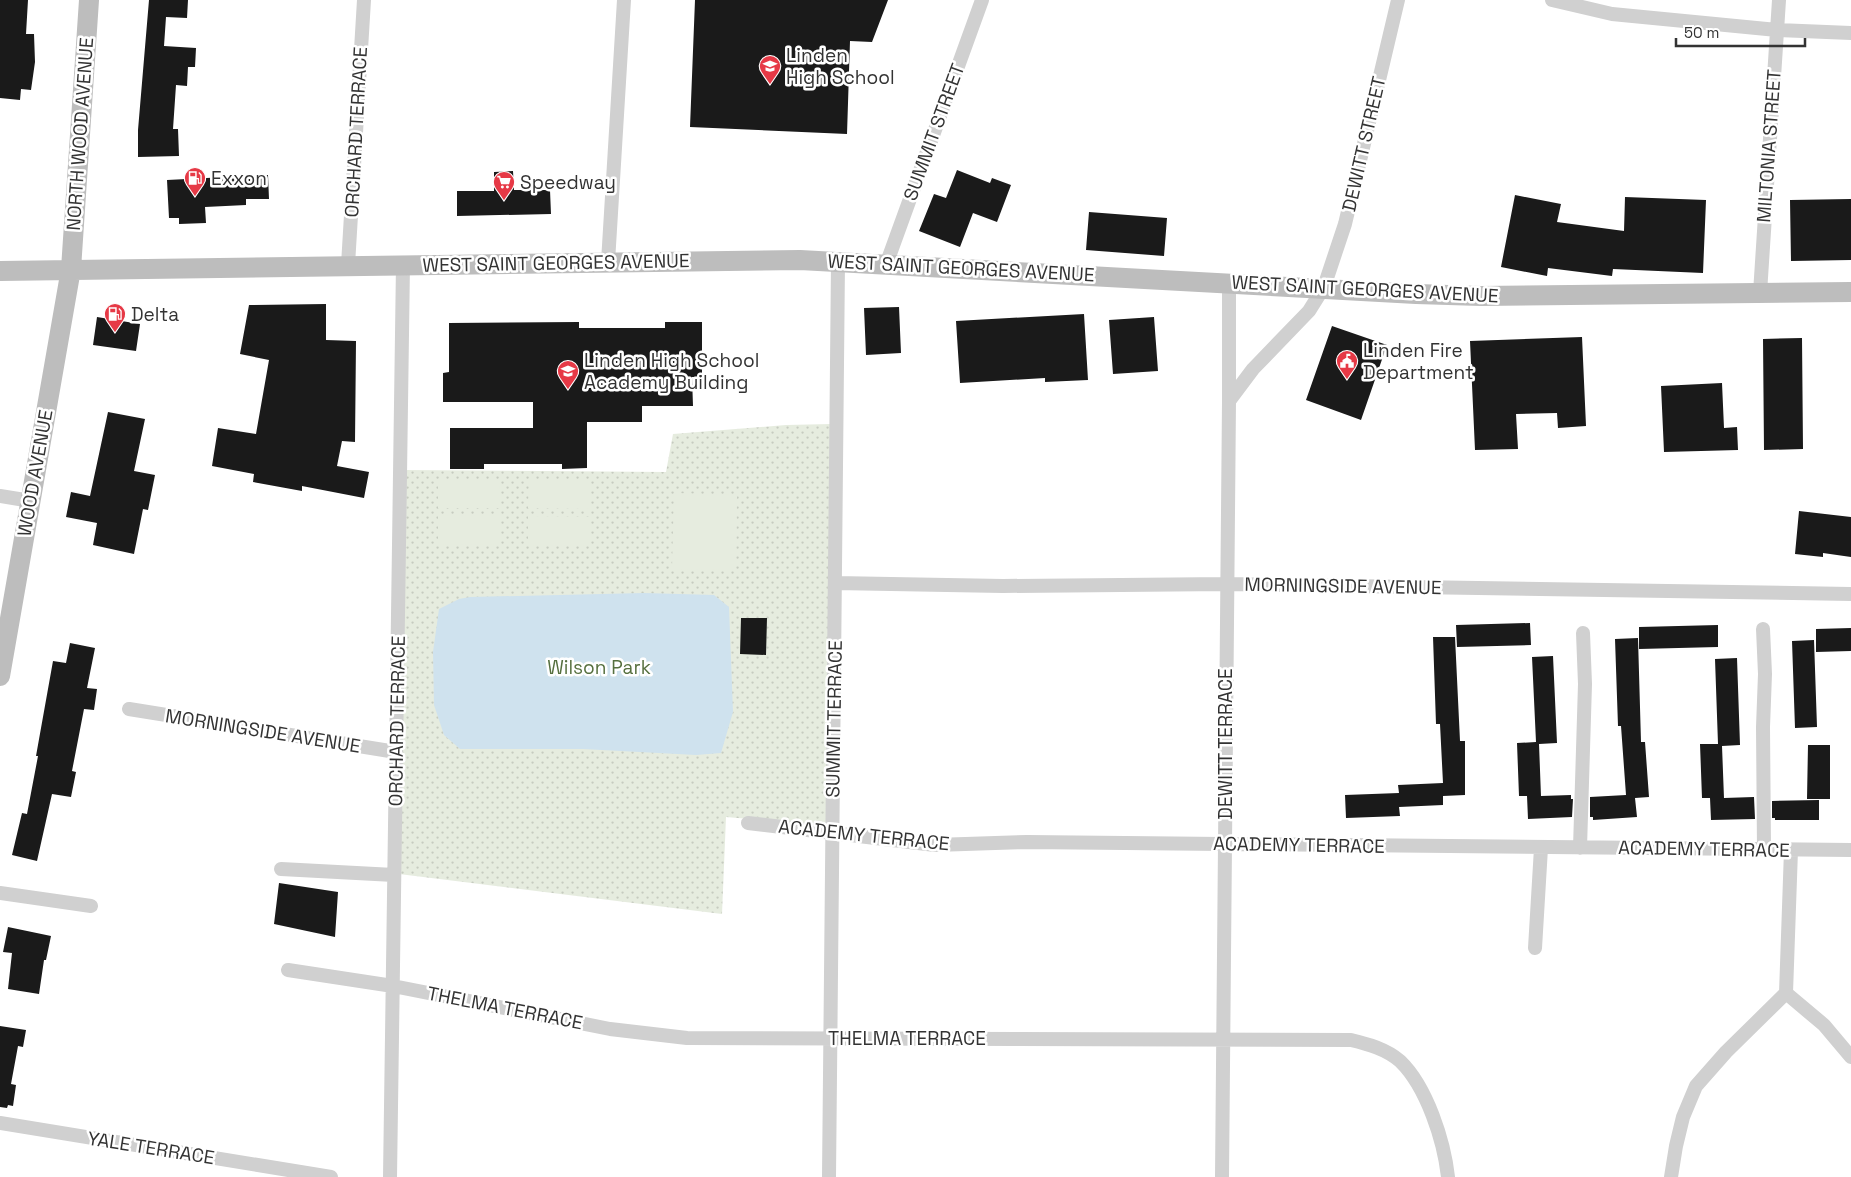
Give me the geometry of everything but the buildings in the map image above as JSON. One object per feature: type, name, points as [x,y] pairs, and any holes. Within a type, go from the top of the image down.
[{"type":"main road","name":"NORTH WOOD AVENUE","points":[[71,269],[88,0]]},
{"type":"main road","name":"WEST SAINT GEORGES AVENUE","points":[[0,271],[791,260],[1481,296],[1851,292]]},
{"type":"main road","name":"WOOD AVENUE","points":[[0,676],[71,269]]},
{"type":"street","name":"ORCHARD TERRACE","points":[[348,265],[364,0]]},
{"type":"street","points":[[608,262],[624,0]]},
{"type":"street","name":"SUMMIT STREET","points":[[886,264],[982,0]]},
{"type":"street","name":"DEWITT STREET","points":[[1324,287],[1345,224],[1398,0]]},
{"type":"street","points":[[1552,0],[1612,14],[1777,30],[1851,33]]},
{"type":"street","name":"MILTONIA STREET","points":[[1760,292],[1779,0]]},
{"type":"street","name":"SUMMIT TERRACE","points":[[829,1177],[838,262]]},
{"type":"street","name":"ORCHARD TERRACE","points":[[390,1177],[403,264]]},
{"type":"street","name":"DEWITT TERRACE","points":[[1222,1177],[1229,282]]},
{"type":"street","points":[[1229,401],[1254,369],[1308,310],[1324,287]]},
{"type":"street","points":[[0,496],[31,501]]},
{"type":"street","name":"MORNINGSIDE AVENUE","points":[[835,583],[1004,586],[1226,584],[1851,594]]},
{"type":"street","points":[[1764,629],[1764,849]]},
{"type":"street","points":[[1580,848],[1585,684],[1582,632]]},
{"type":"street","name":"MORNINGSIDE AVENUE","points":[[129,709],[396,752]]},
{"type":"street","name":"ACADEMY TERRACE","points":[[748,823],[935,845],[1027,842],[1851,850]]},
{"type":"street","points":[[1535,948],[1540,848]]},
{"type":"street","points":[[1671,1177],[1683,1117],[1696,1086],[1726,1052],[1786,993],[1791,850]]},
{"type":"street","points":[[281,869],[394,875]]},
{"type":"street","points":[[0,893],[91,906]]},
{"type":"street","name":"THELMA TERRACE","points":[[288,970],[393,986],[610,1029],[687,1038],[1223,1038],[1350,1040],[1377,1047],[1400,1061],[1418,1085],[1440,1133],[1448,1177]]},
{"type":"street","points":[[1786,993],[1824,1025],[1851,1057]]},
{"type":"street","name":"YALE TERRACE","points":[[0,1124],[331,1177]]},
{"type":"green space","name":"Wilson Park","points":[[831,424],[829,826],[726,817],[722,914],[399,874],[404,470],[666,472],[673,434],[786,425]]},
{"type":"green space","points":[[438,479],[500,480],[499,508],[438,508]]},
{"type":"green space","points":[[529,480],[590,480],[590,509],[528,508]]},
{"type":"green space","points":[[674,493],[737,495],[736,570],[672,569]]},
{"type":"green space","points":[[438,515],[499,516],[499,545],[438,544]]},
{"type":"green space","points":[[528,516],[589,517],[589,546],[528,545]]},
{"type":"water","points":[[644,593],[714,595],[729,607],[733,712],[721,753],[696,755],[583,749],[460,749],[444,735],[434,705],[433,652],[439,609],[459,599],[470,597]]},
{"type":"place","name":"Linden High School","points":[[770,85]]},
{"type":"place","name":"Exxon","points":[[195,197]]},
{"type":"place","name":"Speedway","points":[[504,201]]},
{"type":"place","name":"Delta","points":[[115,333]]},
{"type":"place","name":"Linden Fire Department","points":[[1347,380]]},
{"type":"place","name":"Linden High School Academy Building","points":[[568,390]]}]
